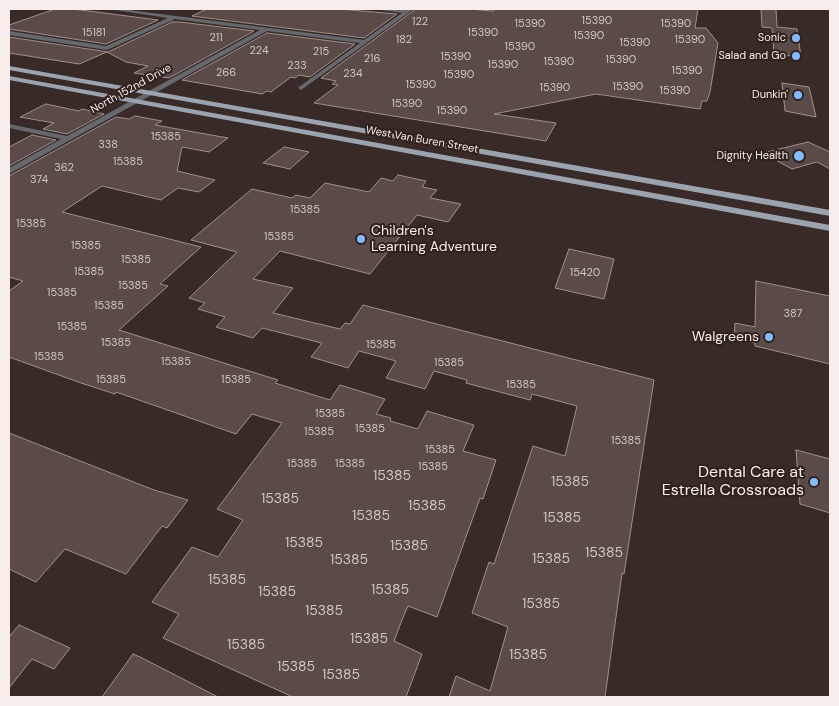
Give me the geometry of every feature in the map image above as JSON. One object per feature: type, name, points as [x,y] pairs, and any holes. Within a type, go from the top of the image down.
[{"type":"main road","name":"West Van Buren Street","points":[[9,68],[830,213]]},
{"type":"main road","name":"West Van Buren Street","points":[[9,78],[830,228]]},
{"type":"main road","points":[[545,176],[551,163]]},
{"type":"street","points":[[111,9],[365,42]]},
{"type":"street","points":[[376,9],[408,10]]},
{"type":"street","points":[[301,88],[408,10]]},
{"type":"street","points":[[9,33],[107,48],[175,17]]},
{"type":"street","name":"North 152nd Drive","points":[[9,171],[134,100],[266,29]]},
{"type":"street","points":[[9,126],[67,138]]},
{"type":"building","points":[[55,9],[73,9],[158,20],[106,44],[9,29],[9,25]]},
{"type":"building","points":[[207,9],[339,9],[397,14],[364,38],[192,16]]},
{"type":"building","points":[[416,9],[493,11],[496,9],[698,9],[695,28],[706,28],[718,43],[710,92],[707,101],[702,101],[700,109],[596,94],[494,114],[556,123],[546,141],[314,103],[338,85],[332,84],[336,81],[321,78]]},
{"type":"building","points":[[761,9],[776,9],[777,27],[797,29],[801,57],[774,54],[772,28],[762,27]]},
{"type":"building","points":[[172,22],[254,31],[169,78],[134,73],[148,66],[126,62],[107,52],[79,64],[9,53],[9,37],[108,52]]},
{"type":"building","points":[[267,33],[355,44],[310,77],[299,75],[295,78],[291,77],[271,92],[267,91],[262,94],[182,80]]},
{"type":"building","points":[[782,83],[809,87],[816,117],[785,111]]},
{"type":"building","points":[[46,104],[104,114],[67,134],[43,129],[54,123],[20,117]]},
{"type":"building","points":[[135,116],[162,121],[155,125],[228,138],[209,152],[182,147],[177,171],[215,180],[199,192],[178,188],[161,200],[102,186],[62,212],[201,247],[160,284],[168,286],[119,330],[278,380],[275,383],[330,400],[340,385],[385,399],[376,414],[391,418],[390,421],[418,429],[427,411],[474,425],[463,451],[496,460],[483,499],[480,498],[437,617],[408,606],[394,641],[422,654],[406,697],[293,697],[163,638],[179,614],[152,602],[192,547],[218,557],[243,520],[217,509],[282,423],[252,414],[236,434],[9,357],[9,291],[23,281],[9,277],[9,176],[116,117],[129,119]]},
{"type":"building","points":[[32,135],[56,140],[9,166],[9,147]]},
{"type":"building","name":"Dignity Health","points":[[808,142],[830,152],[830,169],[817,162],[792,169],[763,153]]},
{"type":"building","points":[[284,147],[309,152],[290,169],[263,163]]},
{"type":"building","points":[[398,175],[426,181],[422,187],[437,190],[430,198],[461,204],[448,222],[417,215],[370,274],[280,251],[253,279],[293,288],[273,313],[340,329],[345,323],[350,324],[363,305],[654,380],[624,574],[622,573],[605,697],[449,697],[456,676],[490,691],[508,627],[472,613],[489,562],[494,564],[533,446],[565,456],[577,406],[532,394],[530,400],[466,383],[467,380],[434,371],[425,389],[386,378],[396,361],[359,351],[348,368],[311,357],[322,343],[262,328],[253,338],[216,327],[225,317],[198,309],[205,303],[189,298],[237,252],[191,240],[252,189],[292,198],[296,195],[310,198],[325,183],[369,192],[381,178],[393,181]]},
{"type":"building","points":[[569,249],[614,259],[604,299],[555,288]]},
{"type":"building","name":"Walgreens","points":[[756,281],[830,296],[830,364],[755,346],[755,343],[734,338],[735,323],[755,327]]},
{"type":"building","points":[[9,433],[154,490],[188,500],[167,528],[162,526],[126,574],[65,549],[36,582],[9,569]]},
{"type":"building","name":"Dental Care at Estrella Crossroads","points":[[796,450],[830,459],[830,513],[800,504]]},
{"type":"building","points":[[19,625],[70,648],[54,669],[32,659],[9,688],[9,637]]},
{"type":"building","points":[[133,654],[142,658],[218,697],[102,697]]},
{"type":"place","name":"Sonic","points":[[796,38]]},
{"type":"place","name":"Salad and Go","points":[[796,56]]},
{"type":"place","name":"Dunkin'","points":[[798,95]]},
{"type":"place","name":"Dignity Health","points":[[799,156]]},
{"type":"place","name":"Children's Learning Adventure","points":[[361,239]]},
{"type":"place","name":"Walgreens","points":[[769,337]]},
{"type":"place","name":"Dental Care at Estrella Crossroads","points":[[814,482]]}]
